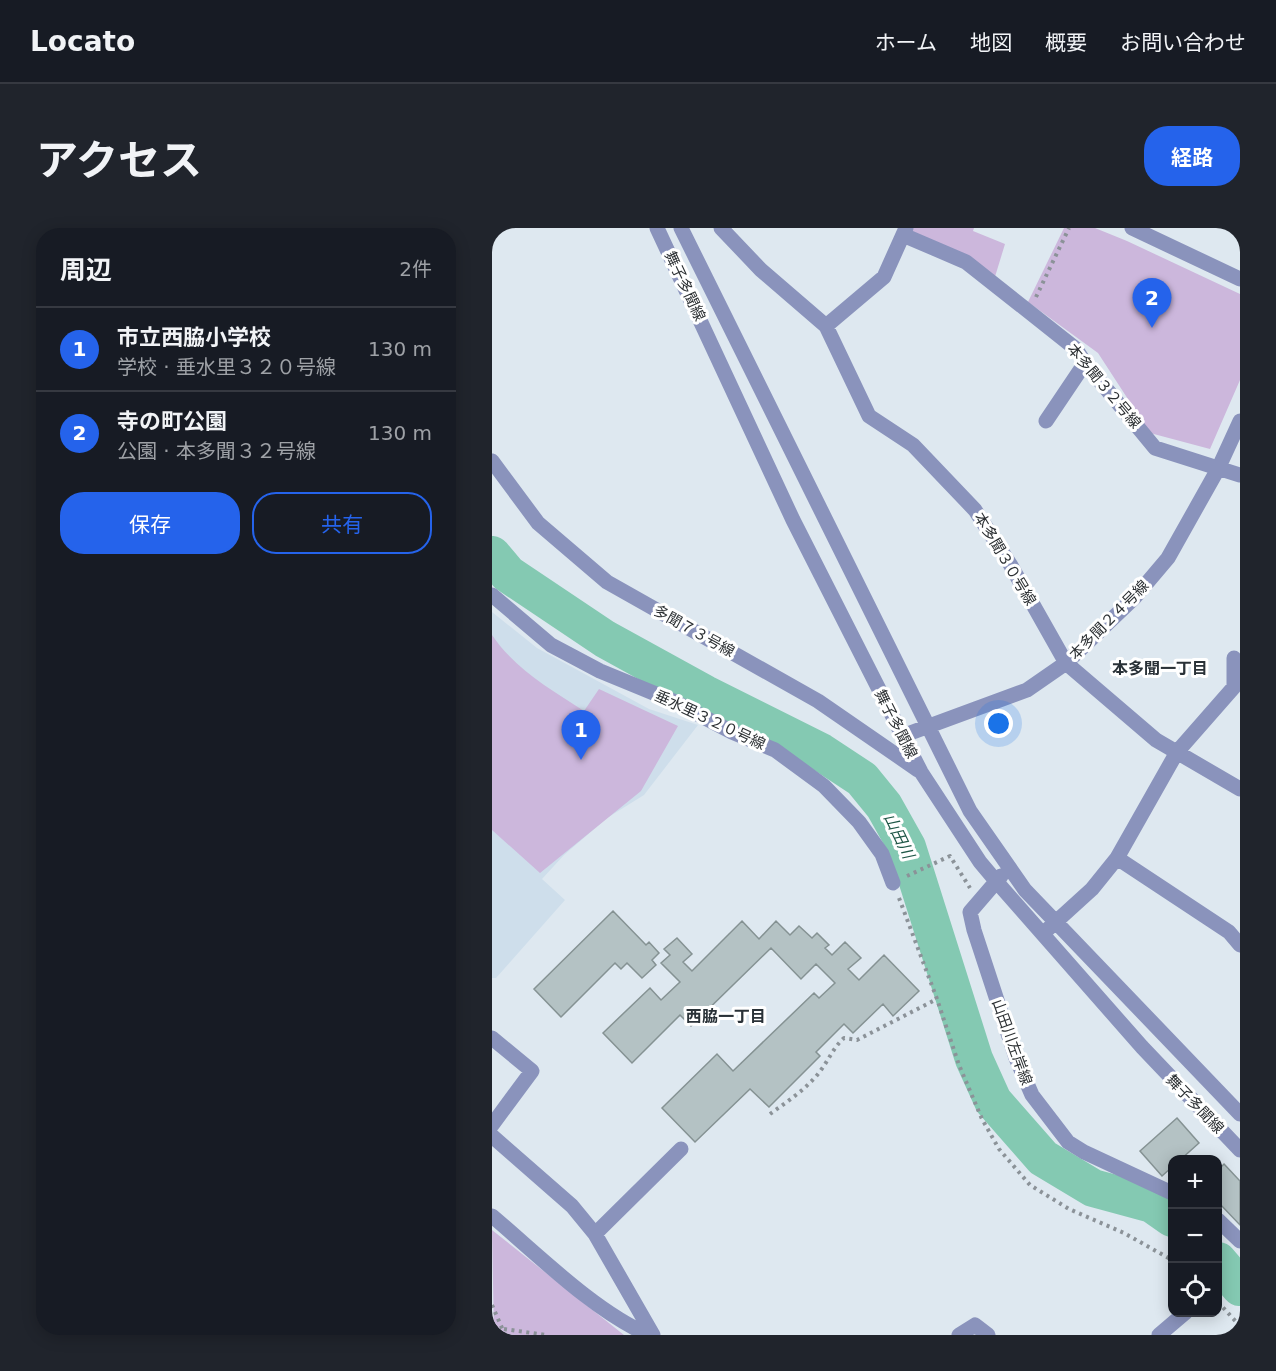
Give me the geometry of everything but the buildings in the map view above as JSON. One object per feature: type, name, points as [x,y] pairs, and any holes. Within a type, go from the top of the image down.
[{"type":"street","name":"舞子多聞線","points":[[657,228],[784,502],[921,772],[980,862],[1042,936],[1142,1047],[1240,1150]]},
{"type":"street","name":"舞子多聞線","points":[[681,228],[970,811],[1025,890],[1240,1114]]},
{"type":"street","name":"本多聞３０号線","points":[[721,228],[761,270],[826,326],[869,416],[913,445],[975,510],[1010,564],[1066,663],[1156,740],[1240,789]]},
{"type":"street","points":[[1132,228],[1240,279]]},
{"type":"street","points":[[826,326],[884,277],[904,232]]},
{"type":"street","name":"本多聞３２号線","points":[[904,232],[966,262],[1076,349],[1155,448],[1240,475]]},
{"type":"street","points":[[1046,421],[1085,363]]},
{"type":"street","name":"本多聞２４号線","points":[[902,736],[1027,690],[1066,663],[1135,597],[1168,558],[1218,469],[1240,421]]},
{"type":"street","name":"多聞７３号線","points":[[492,461],[538,523],[607,582],[818,701],[921,772]]},
{"type":"street","name":"垂水里３２０号線","points":[[492,595],[551,645],[600,671],[673,701],[732,732],[775,750],[824,786],[859,822],[882,854],[893,883]]},
{"type":"street","points":[[1042,936],[1055,921],[1092,889],[1117,858],[1177,752],[1234,687],[1234,658]]},
{"type":"street","points":[[1117,858],[1229,932],[1240,945]]},
{"type":"street","name":"山田川左岸線","points":[[1010,869],[996,881],[970,912],[1016,1058],[1032,1095],[1068,1142],[1084,1152],[1168,1191]]},
{"type":"street","points":[[492,1038],[532,1071],[492,1125]]},
{"type":"street","points":[[492,1136],[572,1206],[595,1234],[651,1335]]},
{"type":"street","points":[[595,1234],[681,1149]]},
{"type":"street","points":[[492,1216],[589,1298],[630,1327],[651,1335]]},
{"type":"street","points":[[1222,1224],[1240,1241]]},
{"type":"street","points":[[1159,1335],[1180,1317]]},
{"type":"street","points":[[959,1335],[975,1325],[988,1335]]},
{"type":"path","points":[[1029,311],[1069,228]]},
{"type":"path","points":[[979,902],[950,856],[893,883],[937,999],[958,1065],[982,1119],[999,1149],[1030,1185],[1069,1209],[1124,1233],[1168,1257]]},
{"type":"path","points":[[770,1114],[821,1070],[837,1044],[844,1038],[857,1040],[937,999]]},
{"type":"path","points":[[492,1305],[505,1335]]},
{"type":"path","points":[[1222,1306],[1240,1326]]},
{"type":"path","points":[[504,1329],[546,1335]]},
{"type":"shaded area","points":[[911,228],[974,228],[973,231],[1005,244],[994,280],[915,235]]},
{"type":"shaded area","points":[[1064,228],[1095,228],[1240,294],[1240,380],[1210,449],[1150,433],[1098,353],[1028,302]]},
{"type":"shaded area","points":[[492,612],[537,648],[649,709],[698,725],[644,795],[607,818],[564,855],[542,879],[565,900],[496,978],[492,978]]},
{"type":"shaded area","points":[[492,635],[522,668],[584,711],[599,689],[678,726],[641,791],[540,873],[492,830]]},
{"type":"shaded area","points":[[492,1230],[624,1335],[494,1335]]},
{"type":"waterway","name":"山田川","points":[[492,555],[508,574],[605,639],[705,694],[821,752],[862,779],[884,806],[907,847],[974,1059],[993,1101],[1043,1158],[1093,1188],[1152,1204],[1168,1215]]},
{"type":"waterway","name":"山田川","points":[[1220,1263],[1240,1287]]},
{"type":"place","name":"寺の町公園","points":[[1152,328]]},
{"type":"place","name":"市立西脇小学校","points":[[581,760]]},
{"type":"district","name":"本多聞一丁目","points":[[1160,668]]},
{"type":"district","name":"西脇一丁目","points":[[726,1016]]}]
